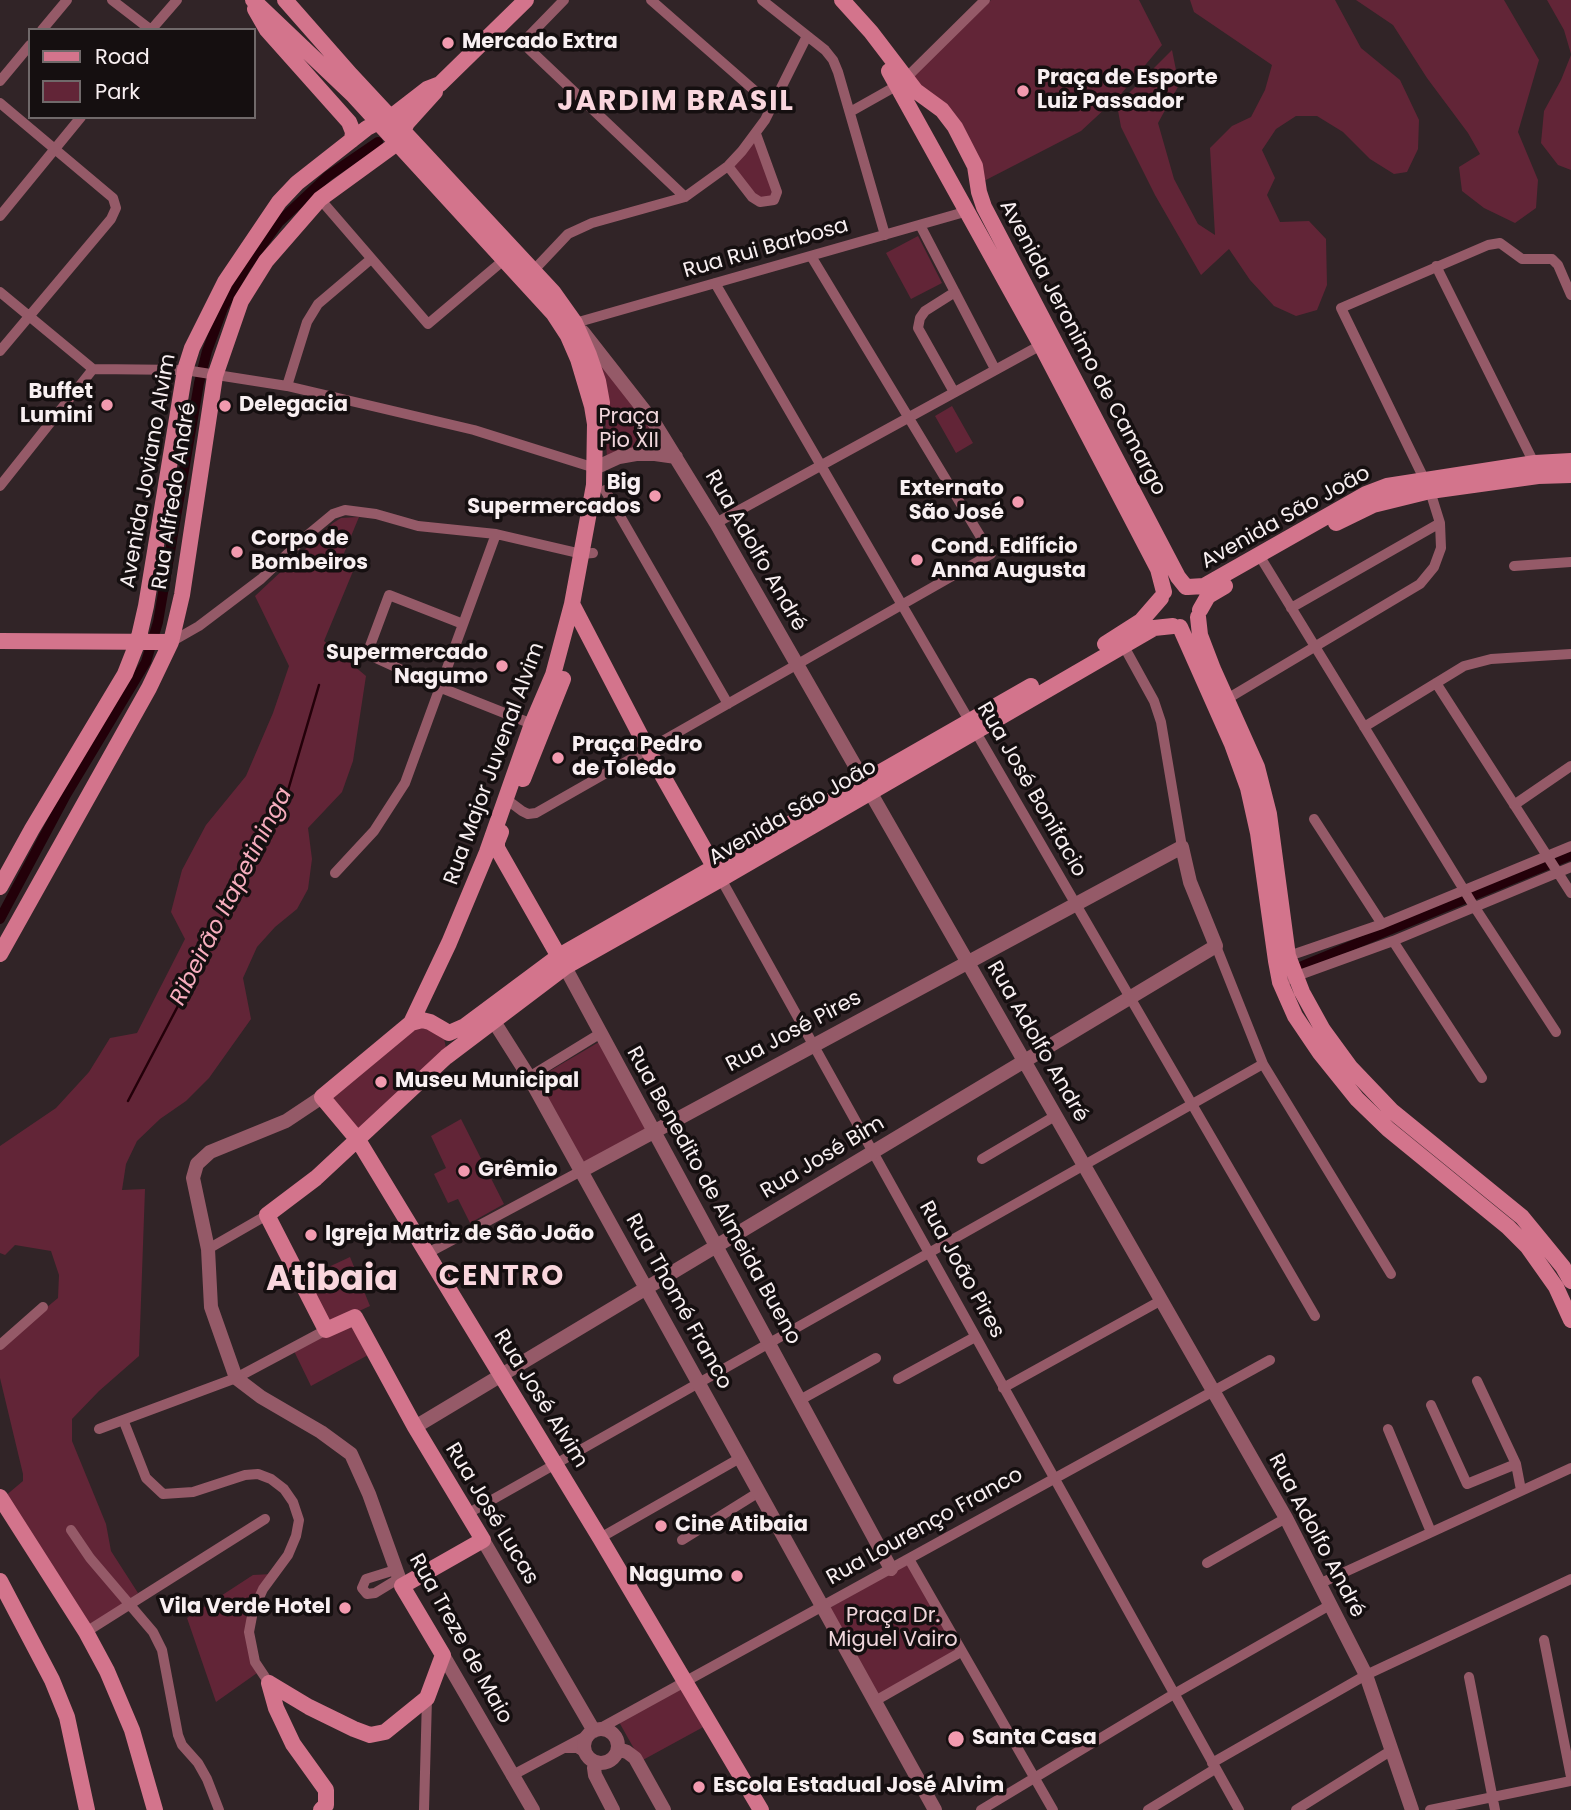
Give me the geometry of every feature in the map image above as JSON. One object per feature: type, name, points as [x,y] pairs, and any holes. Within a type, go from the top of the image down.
[{"type":"main road","points":[[251,0],[354,96],[384,119]]},
{"type":"main road","points":[[251,0],[267,30],[349,122],[353,132],[352,140]]},
{"type":"main road","points":[[285,0],[384,119],[553,313],[568,336],[587,383],[600,466]]},
{"type":"main road","name":"Avenida Joviano Alvim","points":[[0,887],[131,660],[142,623],[190,371],[192,348],[210,309],[260,229],[279,202],[297,183],[352,140],[427,89],[440,84],[526,0]]},
{"type":"main road","points":[[829,0],[902,81],[930,142],[1041,345],[1157,569],[1163,595]]},
{"type":"main road","name":"Avenida Jeronimo de Camargo","points":[[851,3],[902,81],[942,110],[955,127],[975,166],[984,207],[1178,577],[1187,587]]},
{"type":"main road","name":"Rua Alfredo André","points":[[0,954],[149,688],[168,642],[182,595],[213,376],[242,301],[266,261],[320,199],[400,137],[440,84]]},
{"type":"main road","points":[[930,142],[938,127],[955,127]]},
{"type":"main road","points":[[400,137],[553,292],[575,323],[598,381],[604,413],[600,466]]},
{"type":"main road","points":[[955,186],[963,190],[971,187],[977,180]]},
{"type":"main road","name":"Avenida São João","points":[[1199,613],[1208,596],[1366,494],[1387,486],[1427,485],[1537,470],[1571,461]]},
{"type":"main road","name":"Rua Major Juvenal Alvim","points":[[411,1023],[449,943],[540,723],[605,490],[600,466]]},
{"type":"main road","name":"Rua Major Juvenal Alvim","points":[[540,723],[562,682],[578,620],[600,466]]},
{"type":"main road","name":"Avenida São João","points":[[1537,470],[1571,475]]},
{"type":"main road","name":"Avenida São João","points":[[1187,587],[1204,586],[1262,560]]},
{"type":"main road","points":[[1282,959],[1265,794],[1252,753],[1200,635],[1198,597],[1187,587],[1174,586],[1163,595],[1159,604],[1163,618],[1176,627],[1232,744],[1248,788],[1282,959],[1295,1016],[1320,1053],[1357,1099],[1388,1129],[1508,1227],[1527,1246],[1556,1287],[1571,1320]]},
{"type":"main road","name":"Avenida São João","points":[[1121,641],[1163,595]]},
{"type":"main road","points":[[572,604],[648,750]]},
{"type":"main road","points":[[1176,627],[1187,626],[1199,613]]},
{"type":"main road","name":"Avenida São João","points":[[443,1030],[449,1033],[465,1026],[562,961],[1121,641],[1154,628],[1176,627]]},
{"type":"main road","points":[[0,641],[168,642]]},
{"type":"main road","name":"Rua João Pires","points":[[648,750],[718,874]]},
{"type":"main road","name":"Rua Major Juvenal Alvim","points":[[496,845],[510,801]]},
{"type":"main road","name":"Rua Benedito de Almeida Bueno","points":[[496,845],[562,961]]},
{"type":"main road","points":[[484,860],[494,856],[505,862]]},
{"type":"main road","name":"Avenida São João","points":[[267,1215],[316,1178],[446,1057],[562,961]]},
{"type":"main road","points":[[1288,979],[1350,1067],[1392,1111],[1522,1217],[1563,1267],[1571,1281]]},
{"type":"main road","points":[[322,1097],[411,1023],[422,1020],[443,1030],[446,1057]]},
{"type":"main road","name":"Rua José Alvim","points":[[322,1097],[358,1140],[556,1464],[761,1810]]},
{"type":"main road","points":[[267,1215],[326,1330]]},
{"type":"main road","name":"Rua José Lucas","points":[[326,1330],[355,1317],[415,1427],[483,1540]]},
{"type":"main road","points":[[0,1497],[86,1632],[124,1705],[155,1810]]},
{"type":"main road","points":[[398,1578],[483,1540]]},
{"type":"main road","name":"Rua Treze de Maio","points":[[398,1578],[443,1655]]},
{"type":"main road","points":[[0,1581],[52,1680],[67,1717],[87,1810]]},
{"type":"main road","points":[[269,1683],[309,1707],[370,1735],[385,1732],[427,1698],[443,1655]]},
{"type":"main road","points":[[269,1683],[276,1708],[293,1744],[326,1790],[326,1808]]},
{"type":"street","points":[[44,28],[67,0]]},
{"type":"street","points":[[112,0],[148,28]]},
{"type":"street","points":[[153,28],[177,0]]},
{"type":"street","points":[[564,0],[529,36],[526,43],[529,49],[685,197]]},
{"type":"street","points":[[651,0],[771,105]]},
{"type":"street","points":[[762,0],[833,60],[885,235]]},
{"type":"street","points":[[850,112],[902,81],[985,0]]},
{"type":"street","points":[[533,271],[569,234],[580,228],[685,197],[728,166],[756,134],[807,36]]},
{"type":"street","points":[[0,81],[28,47]]},
{"type":"street","points":[[0,103],[113,198],[116,208],[111,219],[0,351]]},
{"type":"street","points":[[0,216],[79,119]]},
{"type":"street","points":[[728,166],[752,197],[760,202],[774,200],[777,192],[756,134]]},
{"type":"street","points":[[320,199],[428,324],[505,259]]},
{"type":"street","name":"Rua Rui Barbosa","points":[[575,323],[968,211]]},
{"type":"street","points":[[920,225],[995,369]]},
{"type":"street","points":[[1227,699],[1420,584],[1434,567],[1441,548],[1440,523],[1427,485],[1341,308],[1436,266],[1488,245],[1500,243],[1522,258],[1552,259],[1558,265],[1571,295]]},
{"type":"street","points":[[510,801],[528,814],[536,813],[990,554],[811,256]]},
{"type":"street","points":[[287,386],[307,322],[318,304],[371,259]]},
{"type":"street","points":[[1436,266],[1537,470]]},
{"type":"street","name":"Rua José Bonifacio","points":[[715,284],[1315,1317]]},
{"type":"street","points":[[0,292],[93,369],[190,371],[287,386],[474,430],[600,466],[636,454],[676,457]]},
{"type":"street","points":[[954,392],[918,328],[925,311],[955,292]]},
{"type":"street","name":"Rua Adolfo André","points":[[575,323],[655,424],[716,523],[1286,1518],[1366,1675],[1412,1810]]},
{"type":"street","points":[[716,523],[1041,345]]},
{"type":"street","points":[[0,485],[93,369]]},
{"type":"street","points":[[605,490],[728,704]]},
{"type":"street","points":[[168,642],[199,626],[261,579],[333,514],[345,510],[376,514],[418,526],[496,534],[587,553]]},
{"type":"street","points":[[1291,608],[1440,523]]},
{"type":"street","points":[[335,873],[374,831],[405,783],[496,534]]},
{"type":"street","points":[[1262,560],[1473,905],[1556,1032]]},
{"type":"street","points":[[1514,566],[1571,562]]},
{"type":"street","points":[[463,624],[393,596],[386,598],[367,654],[439,687],[540,723]]},
{"type":"street","points":[[1121,641],[1154,701],[1161,722],[1190,882],[1263,1064],[1391,1274]]},
{"type":"street","points":[[1364,727],[1464,666],[1491,659],[1571,654]]},
{"type":"street","points":[[1436,682],[1571,894]]},
{"type":"street","points":[[1514,805],[1571,766]]},
{"type":"street","points":[[1314,819],[1382,924]]},
{"type":"street","points":[[1288,979],[1393,941],[1473,905],[1552,864],[1571,846]]},
{"type":"street","name":"Rua José Pires","points":[[426,1254],[1182,847]]},
{"type":"street","points":[[1282,959],[1465,891],[1552,864],[1571,867]]},
{"type":"street","name":"Rua João Pires","points":[[718,874],[1239,1810]]},
{"type":"street","points":[[1393,941],[1482,1078]]},
{"type":"street","name":"Rua José Bim","points":[[415,1427],[1216,946]]},
{"type":"street","name":"Rua Benedito de Almeida Bueno","points":[[562,961],[891,1569]]},
{"type":"street","name":"Rua Thomé Franco","points":[[493,1020],[529,1077],[935,1810]]},
{"type":"street","points":[[529,1077],[601,1033]]},
{"type":"street","points":[[467,1514],[1263,1064]]},
{"type":"street","points":[[236,1378],[211,1307],[208,1249],[193,1178],[197,1164],[210,1152],[286,1121],[322,1097]]},
{"type":"street","points":[[982,1159],[1055,1116]]},
{"type":"street","points":[[208,1249],[267,1215]]},
{"type":"street","points":[[1003,1388],[1160,1301]]},
{"type":"street","points":[[0,1345],[43,1307]]},
{"type":"street","points":[[99,1429],[124,1422],[236,1378],[326,1330]]},
{"type":"street","points":[[898,1379],[975,1337]]},
{"type":"street","points":[[800,1400],[876,1358]]},
{"type":"street","name":"Rua Lourenço Franco","points":[[511,1776],[1270,1360]]},
{"type":"street","name":"Rua Treze de Maio","points":[[236,1378],[351,1454],[369,1494],[398,1578]]},
{"type":"street","points":[[1477,1381],[1516,1464],[1521,1490]]},
{"type":"street","points":[[1431,1405],[1467,1484],[1516,1464]]},
{"type":"street","points":[[124,1422],[146,1478],[163,1494],[193,1492],[245,1475],[258,1474],[277,1484],[293,1502],[299,1520],[296,1536],[288,1555],[263,1589],[253,1611],[249,1632],[255,1662],[269,1683]]},
{"type":"street","points":[[1388,1429],[1431,1532]]},
{"type":"street","points":[[600,1538],[740,1458]]},
{"type":"street","points":[[1321,1583],[1571,1468]]},
{"type":"street","points":[[681,1540],[759,1492]]},
{"type":"street","points":[[1207,1563],[1286,1518]]},
{"type":"street","points":[[86,1632],[265,1519]]},
{"type":"street","points":[[71,1530],[128,1605],[144,1619],[162,1650],[178,1735],[182,1745],[198,1763],[207,1779],[219,1810]]},
{"type":"street","name":"Rua José Lucas","points":[[483,1540],[594,1731]]},
{"type":"street","points":[[909,1559],[1053,1810]]},
{"type":"street","points":[[1148,1810],[1213,1766],[1366,1675],[1571,1579]]},
{"type":"street","points":[[981,1810],[1174,1694],[1330,1605]]},
{"type":"street","points":[[1430,1810],[1571,1779],[1544,1640]]},
{"type":"street","points":[[875,1701],[961,1652]]},
{"type":"street","name":"Rua Treze de Maio","points":[[443,1655],[533,1810]]},
{"type":"street","points":[[1469,1677],[1495,1810]]},
{"type":"street","points":[[424,1810],[427,1698]]},
{"type":"street","points":[[563,1748],[577,1748],[591,1758],[607,1762],[616,1755],[618,1749],[614,1734],[594,1731],[585,1744],[591,1758],[595,1775],[613,1810]]},
{"type":"street","points":[[618,1749],[635,1758],[664,1810]]},
{"type":"street","points":[[1296,1810],[1392,1750]]},
{"type":"green space","name":"Praça de Esporte Luiz Passador","points":[[991,0],[1139,0],[1162,45],[1121,94],[1081,131],[982,182],[980,164],[909,78]]},
{"type":"green space","points":[[1190,0],[1335,0],[1361,48],[1400,80],[1419,120],[1418,149],[1407,172],[1394,174],[1370,159],[1343,132],[1317,116],[1296,116],[1276,129],[1262,150],[1275,178],[1267,195],[1280,222],[1309,221],[1326,239],[1327,285],[1317,310],[1296,316],[1274,306],[1250,280],[1229,249],[1201,275],[1155,195],[1121,127],[1117,105],[1172,50],[1179,85],[1158,123],[1174,179],[1198,224],[1215,235],[1210,148],[1232,126],[1251,117],[1265,90],[1272,65],[1194,12]]},
{"type":"green space","points":[[1356,0],[1504,0],[1539,60],[1518,132],[1538,180],[1536,208],[1515,223],[1484,208],[1462,191],[1459,167],[1480,154],[1393,25]]},
{"type":"green space","points":[[1547,0],[1571,0],[1571,54],[1564,30]]},
{"type":"green space","points":[[1571,55],[1571,170],[1558,165],[1541,143],[1544,111]]},
{"type":"green space","points":[[756,137],[775,192],[772,197],[760,200],[730,166]]},
{"type":"green space","points":[[918,236],[942,283],[911,299],[886,253]]},
{"type":"green space","name":"Praça Pio XII","points":[[590,355],[620,379],[673,456],[607,461],[605,413],[599,381]]},
{"type":"green space","points":[[952,406],[973,443],[956,453],[935,416]]},
{"type":"green space","points":[[359,517],[342,558],[356,564],[324,641],[366,676],[353,761],[342,792],[308,828],[312,859],[308,889],[297,909],[275,927],[257,947],[243,978],[251,1019],[209,1078],[186,1101],[160,1119],[137,1141],[126,1164],[122,1190],[145,1189],[139,1356],[72,1419],[72,1441],[106,1524],[111,1551],[138,1593],[86,1630],[4,1497],[23,1481],[23,1474],[0,1378],[0,1346],[58,1298],[59,1275],[51,1251],[15,1245],[5,1255],[0,1253],[0,1146],[56,1108],[89,1072],[110,1038],[137,1033],[185,939],[171,912],[182,870],[206,825],[246,776],[273,713],[289,666],[255,596],[333,523],[341,518]]},
{"type":"green space","points":[[411,1025],[443,1033],[446,1048],[359,1131],[330,1096]]},
{"type":"green space","points":[[599,1042],[646,1129],[584,1163],[536,1079]]},
{"type":"green space","name":"Grêmio","points":[[461,1119],[504,1204],[470,1223],[458,1199],[448,1203],[434,1174],[446,1168],[431,1136]]},
{"type":"green space","points":[[350,1257],[370,1306],[329,1325],[305,1278]]},
{"type":"green space","points":[[351,1322],[370,1354],[311,1386],[294,1351]]},
{"type":"green space","name":"Praça Dr. Miguel Vairo","points":[[908,1561],[958,1651],[878,1696],[828,1609]]},
{"type":"green space","points":[[272,1574],[249,1609],[257,1673],[216,1702],[187,1618],[253,1575]]},
{"type":"green space","points":[[684,1686],[707,1725],[641,1761],[619,1722]]},
{"type":"waterway","points":[[0,919],[66,795],[146,662],[158,622],[199,383],[207,351],[223,308],[246,267],[279,222],[328,176],[378,142]]},
{"type":"waterway","name":"Ribeirão Itapetininga","points":[[128,1101],[284,804],[319,685]]},
{"type":"waterway","points":[[1302,966],[1571,855]]},
{"type":"place","name":"Mercado Extra","points":[[448,43]]},
{"type":"place","name":"Praça de Esporte Luiz Passador","points":[[1023,91]]},
{"type":"place","name":"Buffet Lumini","points":[[107,405]]},
{"type":"place","name":"Delegacia","points":[[225,406]]},
{"type":"place","name":"Big Supermercados","points":[[655,496]]},
{"type":"place","name":"Externato São José","points":[[1018,502]]},
{"type":"place","name":"Corpo de Bombeiros","points":[[237,552]]},
{"type":"place","name":"Cond. Edifício Anna Augusta","points":[[917,560]]},
{"type":"place","name":"Supermercado Nagumo","points":[[502,666]]},
{"type":"place","name":"Praça Pedro de Toledo","points":[[558,758]]},
{"type":"place","name":"Museu Municipal","points":[[381,1082]]},
{"type":"place","name":"Grêmio","points":[[464,1171]]},
{"type":"place","name":"Igreja Matriz de São João","points":[[311,1235]]},
{"type":"place","name":"Cine Atibaia","points":[[661,1526]]},
{"type":"place","name":"Nagumo","points":[[737,1576]]},
{"type":"place","name":"Vila Verde Hotel","points":[[345,1608]]},
{"type":"place","name":"Santa Casa","points":[[956,1739]]},
{"type":"place","name":"Escola Estadual José Alvim","points":[[699,1787]]},
{"type":"district","name":"JARDIM BRASIL","points":[[676,103]]},
{"type":"district","name":"CENTRO","points":[[502,1278]]},
{"type":"district","name":"Atibaia","points":[[332,1281]]}]
